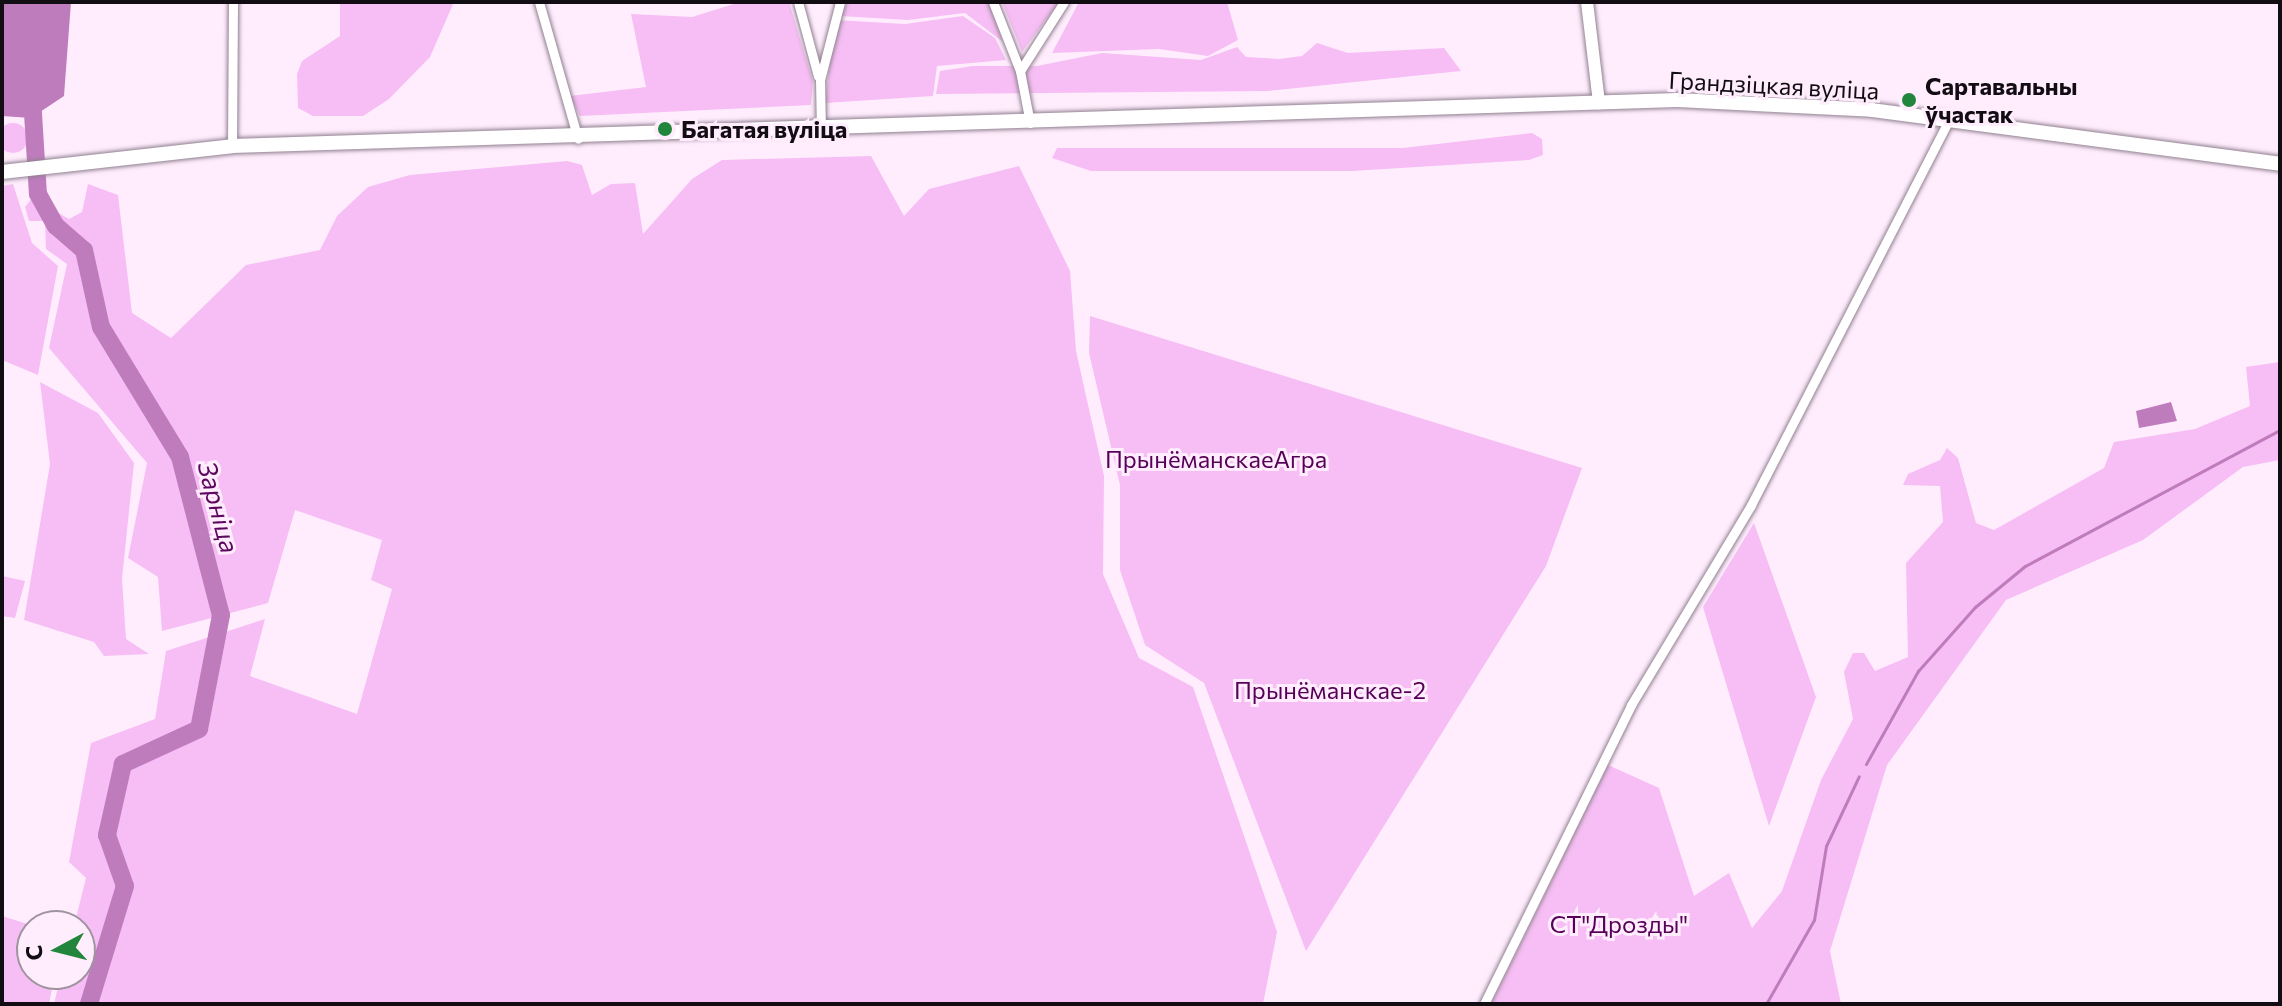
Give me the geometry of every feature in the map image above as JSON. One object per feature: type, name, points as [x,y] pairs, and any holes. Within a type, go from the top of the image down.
[{"type":"main road","name":"Грандзіцкая вуліца","points":[[2,172],[232,140],[578,139],[1599,103],[1741,101],[1948,121],[2280,164]]},
{"type":"street","points":[[232,140],[233,2]]},
{"type":"street","points":[[539,2],[578,139]]},
{"type":"street","points":[[798,2],[820,80],[821,131]]},
{"type":"street","points":[[820,80],[840,2]]},
{"type":"street","points":[[993,2],[1020,71],[1030,123]]},
{"type":"street","points":[[1020,71],[1064,2]]},
{"type":"street","points":[[1587,2],[1599,103]]},
{"type":"street","points":[[1484,1004],[1631,705],[1751,505],[1948,121]]},
{"type":"green space","points":[[340,2],[454,2],[430,57],[389,99],[363,116],[313,116],[298,108],[297,74],[302,61],[340,36]]},
{"type":"green space","points":[[740,2],[789,2],[813,82],[811,105],[580,116],[570,96],[646,87],[631,14],[692,17]]},
{"type":"green space","points":[[848,2],[989,2],[1003,42],[965,13],[908,20],[840,16]]},
{"type":"green space","points":[[1002,2],[1059,2],[1022,52]]},
{"type":"green space","points":[[1079,2],[1227,2],[1238,40],[1208,56],[1159,49],[1052,53]]},
{"type":"green space","points":[[963,16],[995,38],[1006,60],[937,66],[933,96],[825,103],[835,20],[905,24]]},
{"type":"green space","points":[[1317,43],[1348,53],[1444,48],[1461,71],[1268,91],[936,94],[940,71],[973,66],[1037,66],[1102,53],[1201,60],[1237,47],[1246,57],[1279,59],[1302,56]]},
{"type":"green space","points":[[13,123],[24,127],[28,138],[24,149],[13,153],[2,149],[-2,138],[2,127]]},
{"type":"green space","points":[[1532,133],[1542,139],[1543,155],[1529,160],[1352,171],[1091,171],[1052,158],[1057,148],[1403,148]]},
{"type":"green space","points":[[871,156],[904,216],[929,189],[1019,166],[1070,271],[1076,351],[1104,476],[1103,574],[1139,658],[1193,687],[1277,932],[1263,1004],[54,1004],[57,990],[96,990],[96,910],[78,910],[86,878],[69,862],[91,743],[155,719],[166,651],[265,619],[250,676],[357,714],[392,589],[371,580],[382,540],[295,510],[268,603],[162,631],[158,577],[128,558],[147,463],[49,348],[67,264],[46,249],[45,221],[29,221],[25,207],[32,198],[69,219],[82,212],[88,184],[118,195],[132,313],[171,338],[246,265],[320,250],[337,216],[368,187],[410,175],[567,161],[582,165],[592,195],[611,184],[635,183],[643,234],[692,179],[722,160]]},
{"type":"green space","points":[[13,184],[32,243],[58,266],[38,375],[2,360],[2,186]]},
{"type":"green space","name":"Прынёманскае-2","points":[[1090,316],[1582,468],[1546,566],[1306,951],[1204,683],[1145,645],[1120,570],[1120,485],[1089,353]]},
{"type":"green space","name":"СТ\"Дрозды\"","points":[[2280,362],[2280,460],[2243,467],[2143,540],[2006,600],[1887,765],[1830,951],[1841,1004],[1491,1004],[1608,765],[1659,788],[1694,896],[1729,873],[1752,928],[1782,891],[1821,780],[1853,719],[1844,672],[1853,653],[1864,653],[1875,671],[1908,657],[1906,563],[1943,522],[1940,486],[1903,485],[1908,474],[1940,460],[1947,448],[1958,458],[1976,523],[1994,530],[2104,468],[2114,442],[2195,429],[2250,406],[2246,367]]},
{"type":"green space","points":[[40,382],[98,413],[134,463],[122,579],[126,639],[149,654],[104,656],[94,642],[24,620],[50,464]]},
{"type":"green space","points":[[1754,523],[1816,697],[1769,826],[1703,607]]},
{"type":"green space","points":[[2,576],[25,581],[15,618],[2,616]]},
{"type":"green space","points":[[2,916],[16,920],[16,990],[52,990],[49,1004],[2,1004]]},
{"type":"shaded area","points":[[2,2],[71,2],[64,96],[31,118],[2,116]]},
{"type":"shaded area","points":[[2171,402],[2177,421],[2139,428],[2136,411]]},
{"type":"waterway","name":"Зарніца","points":[[32,97],[38,194],[56,226],[84,250],[101,327],[180,457],[221,615],[199,729],[123,764],[107,835],[125,886],[89,1004]]},
{"type":"waterway","points":[[1866,764],[1918,671],[1975,607],[2025,566],[2280,430]]},
{"type":"waterway","points":[[1766,1004],[1814,920],[1826,846],[1859,776]]},
{"type":"place","name":"Сартавальны ўчастак","points":[[1909,100]]},
{"type":"place","name":"Багатая вуліца","points":[[665,129]]},
{"type":"park label","name":"ПрынёманскаеАгра","points":[[1216,459]]}]
